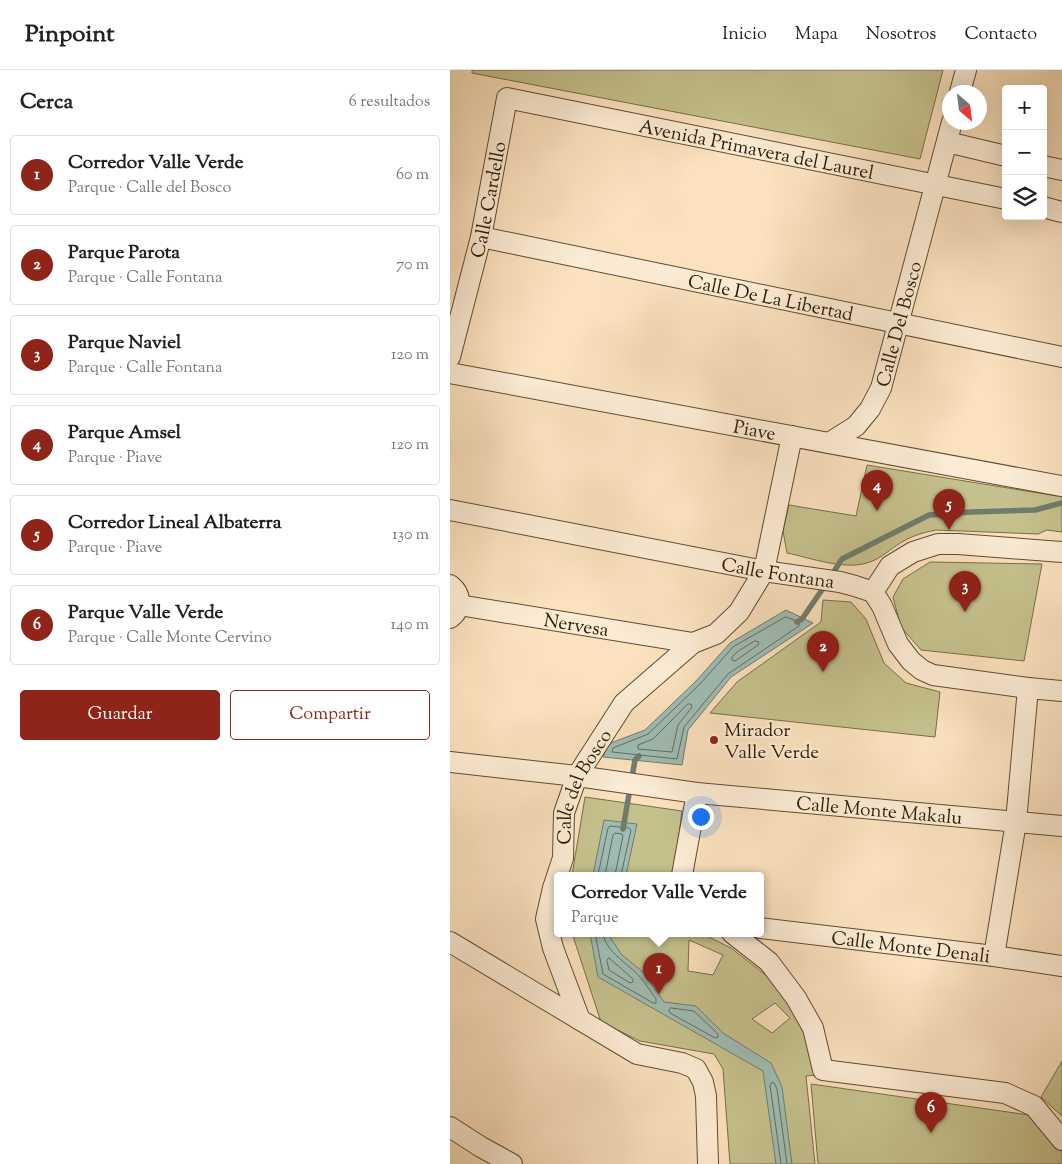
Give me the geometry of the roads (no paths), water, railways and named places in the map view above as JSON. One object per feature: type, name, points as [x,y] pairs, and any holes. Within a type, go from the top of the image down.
[{"type":"street","points":[[962,85],[966,70]]},
{"type":"street","name":"Avenida Primavera del Laurel","points":[[507,98],[1002,198]]},
{"type":"street","name":"Calle Cardello","points":[[450,357],[481,237],[507,98]]},
{"type":"street","name":"Calle Del Bosco","points":[[828,443],[856,426],[870,409],[881,388],[950,130]]},
{"type":"street","points":[[947,142],[1002,155]]},
{"type":"street","points":[[1047,167],[1062,170]]},
{"type":"street","points":[[1047,208],[1062,212]]},
{"type":"street","name":"Calle De La Libertad","points":[[481,237],[1062,357]]},
{"type":"street","name":"Piave","points":[[450,373],[1061,486]]},
{"type":"street","name":"Calle del Bosco","points":[[558,872],[563,858],[564,813],[577,776],[624,703],[693,643],[716,634],[739,612],[764,571],[792,436]]},
{"type":"street","name":"Calle Fontana","points":[[450,510],[764,571],[840,582],[873,592]]},
{"type":"street","points":[[1062,552],[938,544],[913,552],[890,566],[873,592],[882,606],[898,644],[911,661],[922,670],[933,675],[1028,688],[1062,690]]},
{"type":"street","name":"Nervesa","points":[[450,585],[457,592],[459,598],[454,612],[693,643]]},
{"type":"street","points":[[994,956],[1016,822],[1028,688]]},
{"type":"street","name":"Calle Monte Makalu","points":[[450,762],[618,781],[698,793],[1062,826]]},
{"type":"street","points":[[683,872],[698,793]]},
{"type":"street","name":"Calle del Bosco","points":[[554,885],[546,920],[553,948],[580,1020]]},
{"type":"street","name":"Calle Monte Denali","points":[[764,928],[1062,966]]},
{"type":"street","points":[[737,937],[769,962],[796,998],[813,1028],[823,1070],[1005,1093],[1034,1106],[1062,1140]]},
{"type":"street","points":[[450,942],[637,1054],[682,1063],[696,1069],[703,1082],[706,1096],[708,1164]]},
{"type":"street","points":[[450,1127],[512,1164]]},
{"type":"water","points":[[786,610],[813,623],[731,677],[688,730],[682,765],[603,757],[608,744],[645,730],[696,681],[730,643]]},
{"type":"water","points":[[604,820],[637,824],[627,872],[594,872]]},
{"type":"water","points":[[591,937],[610,937],[622,955],[643,972],[664,1002],[696,1006],[723,1033],[771,1063],[782,1087],[792,1164],[776,1164],[763,1071],[598,977]]},
{"type":"waterway","points":[[831,576],[842,559],[929,515],[1035,510],[1062,503]]},
{"type":"waterway","points":[[797,622],[802,619],[826,584]]},
{"type":"waterway","points":[[623,829],[635,760],[639,756]]},
{"type":"place","name":"Parque Amsel","points":[[877,511]]},
{"type":"place","name":"Corredor Lineal Albaterra","points":[[949,530]]},
{"type":"place","name":"Parque Naviel","points":[[965,612]]},
{"type":"place","name":"Parque Parota","points":[[823,672]]},
{"type":"place","name":"Mirador Valle Verde","points":[[714,740]]},
{"type":"place","name":"Corredor Valle Verde","points":[[659,994]]},
{"type":"place","name":"Parque Valle Verde","points":[[931,1133]]}]
